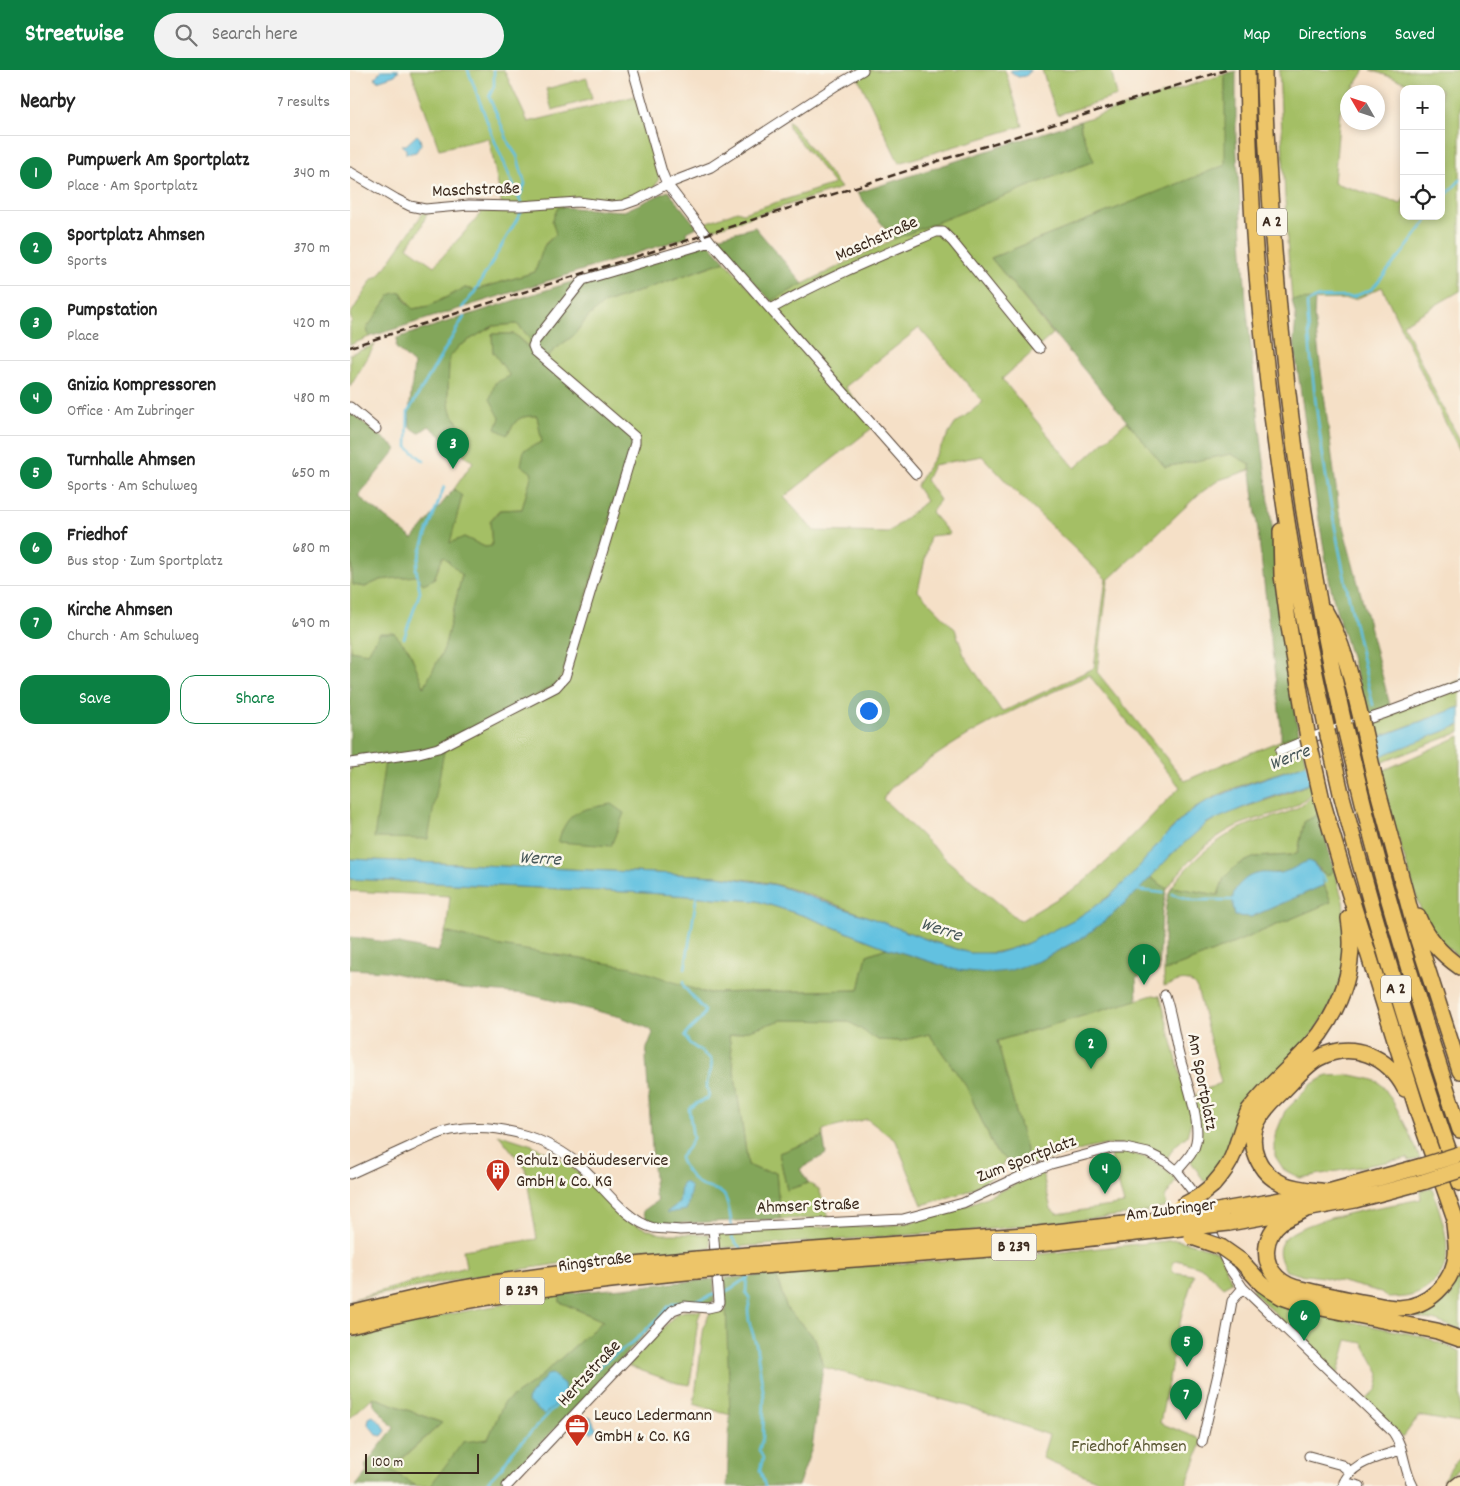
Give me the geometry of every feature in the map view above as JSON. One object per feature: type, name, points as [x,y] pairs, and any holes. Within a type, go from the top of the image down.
[{"type":"highway","name":"A 2","points":[[1264,74],[1277,289],[1284,366],[1302,506],[1328,653],[1359,786],[1399,941],[1430,1043],[1460,1130]]},
{"type":"highway","name":"A 2","points":[[1247,76],[1258,288],[1280,475],[1295,573],[1341,793],[1377,927],[1402,1010],[1460,1183]]},
{"type":"highway","points":[[1280,475],[1282,574],[1288,621],[1308,738],[1322,800],[1419,1116],[1460,1233]]},
{"type":"highway","points":[[1320,602],[1336,629],[1347,663],[1403,887],[1430,982],[1460,1071]]},
{"type":"highway","points":[[1187,1222],[1197,1198],[1213,1185],[1233,1156],[1249,1110],[1319,1034],[1335,1010],[1344,988],[1350,965],[1352,938],[1344,891],[1345,879]]},
{"type":"highway","points":[[1403,887],[1423,928],[1434,944],[1447,958],[1460,967]]},
{"type":"highway","points":[[1328,1192],[1298,1189],[1283,1184],[1272,1178],[1256,1159],[1254,1132],[1265,1109],[1304,1069],[1331,1053],[1346,1050],[1368,1054],[1381,1061],[1400,1079],[1419,1116]]},
{"type":"highway","name":"Am Zubringer","points":[[697,1265],[884,1252],[1142,1228],[1226,1216],[1306,1210],[1355,1200],[1424,1173],[1460,1154]]},
{"type":"highway","name":"Am Zubringer","points":[[1226,1216],[1328,1192],[1424,1173],[1460,1170]]},
{"type":"highway","points":[[1306,1210],[1282,1222],[1269,1239],[1266,1249],[1267,1258],[1272,1271],[1278,1278],[1288,1285],[1301,1290],[1386,1307],[1401,1308],[1431,1297],[1446,1282],[1453,1270],[1456,1247],[1452,1210]]},
{"type":"highway","points":[[1142,1228],[1187,1222],[1241,1261],[1262,1284],[1277,1294],[1302,1304],[1437,1331],[1460,1339]]},
{"type":"highway","name":"Ringstraße","points":[[350,1314],[456,1289],[615,1266],[697,1265]]},
{"type":"highway","name":"Ringstraße","points":[[350,1326],[441,1305],[697,1265]]},
{"type":"main road","points":[[1455,1486],[1460,1482]]},
{"type":"street","points":[[633,70],[667,184],[711,242],[916,474]]},
{"type":"street","name":"Maschstraße","points":[[350,172],[410,206],[425,209],[469,205],[520,206],[578,202],[617,206],[637,200],[667,184],[711,167],[863,70]]},
{"type":"street","name":"Maschstraße","points":[[771,310],[798,294],[848,270],[936,232],[943,232],[1040,348]]},
{"type":"street","points":[[350,763],[419,753],[438,748],[556,688],[561,683],[565,677],[635,443],[635,437],[535,351],[533,346],[535,340],[583,280],[711,242]]},
{"type":"street","points":[[350,407],[376,430]]},
{"type":"street","points":[[1280,751],[1460,685]]},
{"type":"street","name":"Am Sportplatz","points":[[1165,995],[1172,1014],[1179,1053],[1196,1121],[1197,1136],[1193,1151],[1177,1171]]},
{"type":"street","name":"Ahmser Straße","points":[[350,1174],[423,1140],[450,1130],[475,1128],[501,1130],[536,1140],[572,1159],[635,1220],[654,1228],[680,1230],[904,1219]]},
{"type":"street","name":"Zum Sportplatz","points":[[904,1219],[963,1203],[1051,1164],[1112,1148],[1148,1153],[1166,1162],[1177,1171],[1191,1189],[1230,1269],[1243,1288],[1394,1432],[1398,1440],[1407,1476],[1413,1486]]},
{"type":"street","name":"Hertzstraße","points":[[507,1486],[673,1310],[684,1306],[708,1308],[717,1306],[720,1300],[716,1228]]},
{"type":"street","points":[[1202,1442],[1222,1357],[1232,1302],[1243,1288]]},
{"type":"street","points":[[1360,1486],[1344,1484],[1350,1472],[1369,1459],[1385,1456],[1400,1450]]},
{"type":"street","points":[[1310,1456],[1342,1465],[1350,1472]]},
{"type":"green space","points":[[411,70],[504,70],[528,122],[636,96],[659,174],[658,182],[652,190],[614,204],[564,201],[556,234],[545,244],[535,272],[475,290],[465,288],[429,306],[412,309],[401,292],[367,328],[369,337],[350,345],[350,324],[352,321],[350,315],[373,278],[379,276],[423,213],[427,213],[420,230],[407,247],[434,266],[481,214],[481,208],[502,206],[489,138],[439,149]]},
{"type":"green space","points":[[867,70],[1005,70],[1023,126],[899,163],[857,75]]},
{"type":"green space","points":[[1042,70],[1111,70],[1117,96],[1057,115]]},
{"type":"green space","points":[[1279,70],[1365,70],[1355,85],[1340,85],[1340,111],[1334,183],[1400,204],[1400,220],[1445,220],[1445,85],[1413,85],[1371,70],[1460,70],[1460,291],[1403,324],[1441,405],[1460,440],[1460,451],[1382,287],[1356,299],[1292,300],[1287,240]]},
{"type":"green space","points":[[1236,71],[1236,139],[1246,301],[1274,542],[1277,596],[1299,733],[1281,740],[1250,464],[1231,454],[1165,467],[991,258],[1225,165],[1225,74]]},
{"type":"green space","points":[[1225,74],[1226,165],[991,258],[1053,334],[1002,379],[1075,468],[1127,421],[1165,467],[1231,454],[1250,464],[1250,470],[1219,480],[1199,494],[1108,580],[1097,672],[1185,781],[1299,733],[1306,764],[1243,785],[1198,806],[1164,837],[1132,875],[1100,903],[1057,929],[1034,940],[1011,949],[989,953],[965,952],[802,892],[756,881],[718,876],[350,859],[350,759],[446,740],[555,685],[544,361],[554,350],[573,336],[588,317],[603,304],[725,261],[766,307],[771,301],[803,284],[894,239],[1093,161],[1081,130],[1080,121]],"holes":[[[919,328],[983,402],[955,424],[916,486],[926,501],[888,533],[814,531],[784,497],[876,425],[845,387]],[[982,456],[1015,491],[1106,579],[1094,668],[1002,712],[964,655],[955,629],[918,591],[930,536],[950,534],[931,512],[940,500],[926,480],[933,465]],[[1089,675],[1180,787],[1114,855],[1080,885],[1020,921],[948,861],[883,799],[898,782],[958,741],[1023,706]]]},
{"type":"green space","points":[[587,78],[592,99],[552,110],[546,89]]},
{"type":"green space","points":[[788,120],[841,188],[707,231],[703,224],[737,211],[743,213],[834,184],[789,128]]},
{"type":"green space","points":[[1080,121],[1081,130],[1094,161],[894,239],[857,193]]},
{"type":"green space","points":[[668,191],[697,227],[687,232],[688,237],[369,337],[367,328],[391,294],[401,292],[413,309],[429,306],[465,288],[476,290],[535,272],[544,246],[556,234],[552,221],[558,207],[624,211]]},
{"type":"green space","points":[[755,227],[803,284],[771,301],[713,238]]},
{"type":"green space","points":[[705,239],[725,261],[603,304],[588,317],[573,336],[554,350],[544,361],[631,436],[633,442],[563,672],[555,685],[446,740],[428,839],[374,838],[386,754],[350,759],[350,650],[368,653],[380,633],[394,633],[409,650],[424,687],[444,649],[462,575],[443,556],[434,579],[423,584],[416,576],[380,580],[365,587],[353,585],[350,550],[350,412],[397,449],[358,496],[413,539],[454,489],[462,496],[450,543],[464,537],[485,547],[492,546],[490,521],[500,510],[522,509],[532,473],[521,465],[524,450],[542,442],[537,416],[521,418],[513,425],[507,435],[496,429],[500,418],[490,399],[495,383],[510,376],[493,352],[492,334],[514,334],[529,348],[530,338],[517,324],[493,326],[459,346],[449,358],[448,393],[450,410],[461,428],[451,444],[429,426],[419,433],[410,427],[409,413],[414,364],[396,348],[397,338]]},
{"type":"green space","points":[[1315,299],[1314,316],[1339,511],[1391,709],[1367,716],[1330,584],[1317,508],[1296,358],[1294,340],[1296,317],[1292,300]]},
{"type":"green space","points":[[517,324],[530,338],[530,348],[514,334],[492,334],[493,352],[511,376],[500,418],[507,435],[513,425],[521,418],[537,416],[542,442],[522,509],[499,510],[490,521],[492,546],[485,547],[464,537],[449,544],[462,497],[454,489],[473,462],[451,444],[461,428],[450,410],[448,393],[449,358],[459,346],[493,326]]},
{"type":"green space","points":[[375,345],[350,387],[350,354]]},
{"type":"green space","points":[[350,550],[353,585],[365,587],[380,580],[416,575],[434,579],[443,556],[462,575],[444,649],[424,688],[409,650],[380,633],[368,654],[350,650]]},
{"type":"green space","points":[[1460,680],[1460,707],[1372,739],[1367,716],[1391,709]]},
{"type":"green space","points":[[1460,725],[1460,732],[1378,764],[1376,757]]},
{"type":"green space","points":[[1460,736],[1460,958],[1437,939],[1421,911],[1385,796],[1380,772]]},
{"type":"green space","points":[[1311,783],[1313,792],[1294,806],[1239,825],[1208,844],[1181,870],[1167,889],[1150,877],[1186,840],[1210,822]]},
{"type":"green space","points":[[1313,795],[1319,814],[1304,822],[1298,852],[1292,855],[1255,857],[1224,878],[1218,895],[1172,887],[1197,858],[1217,842],[1250,824],[1279,816],[1295,809]]},
{"type":"green space","points":[[611,804],[624,813],[611,846],[558,842],[566,823],[571,817],[583,810]]},
{"type":"green space","points":[[1319,814],[1334,870],[1327,876],[1312,862],[1283,873],[1273,873],[1233,906],[1235,916],[1251,917],[1324,885],[1331,902],[1164,971],[1166,905],[1172,887],[1218,895],[1224,878],[1237,865],[1255,857],[1292,855],[1298,852],[1304,822]]},
{"type":"green space","points":[[1318,869],[1327,876],[1334,870],[1343,901],[1346,927],[1343,974],[1327,1013],[1218,1169],[1209,1181],[1204,1181],[1190,1160],[1200,1136],[1200,1124],[1193,1099],[1199,1092],[1221,1083],[1197,988],[1186,981],[1178,981],[1164,986],[1164,971],[1331,902]]},
{"type":"green space","points":[[1150,877],[1167,889],[1162,912],[1159,971],[1136,978],[1137,1000],[997,1041],[1030,1165],[1014,1165],[996,1152],[966,1086],[929,1034],[901,1041],[878,1040],[848,1021],[782,1020],[729,1036],[748,1165],[762,1171],[776,1172],[780,1219],[662,1224],[646,1219],[643,1211],[658,1200],[655,1195],[646,1058],[647,1048],[653,1033],[650,1029],[621,1017],[526,994],[461,989],[386,971],[350,969],[350,937],[438,952],[445,932],[501,946],[631,967],[705,993],[859,990],[867,955],[887,948],[957,970],[1039,961],[1085,936],[1112,915]]},
{"type":"green space","points":[[350,879],[647,893],[757,901],[805,916],[887,948],[867,955],[859,990],[705,993],[669,981],[501,946],[445,932],[450,896],[350,891]]},
{"type":"green space","points":[[1153,995],[1160,996],[1192,1118],[1187,1136],[1175,1146],[1167,1158],[1151,1149],[1117,1144],[1082,1150],[1030,1165],[997,1041]]},
{"type":"green space","points":[[782,1020],[848,1021],[878,1040],[901,1041],[929,1034],[966,1086],[996,1152],[1006,1159],[994,1176],[966,1192],[922,1205],[896,1141],[867,1119],[823,1130],[823,1137],[779,1153],[787,1190],[808,1183],[819,1189],[829,1218],[780,1219],[776,1172],[762,1171],[748,1165],[729,1036]]},
{"type":"green space","points":[[1351,1075],[1378,1082],[1383,1086],[1402,1118],[1420,1159],[1409,1161],[1408,1158],[1300,1178],[1284,1170],[1275,1156],[1275,1136],[1285,1111],[1312,1084],[1327,1076]]},
{"type":"green space","points":[[498,1134],[532,1145],[559,1158],[583,1176],[631,1223],[661,1234],[709,1234],[711,1248],[571,1262],[477,1276],[350,1300],[466,1267],[463,1250],[537,1239],[525,1168]]},
{"type":"green space","points":[[823,1137],[826,1154],[800,1169],[808,1183],[787,1190],[779,1153]]},
{"type":"green space","points":[[1125,1152],[1154,1161],[1176,1180],[1165,1198],[1167,1207],[1135,1214],[993,1229],[720,1248],[718,1232],[809,1227],[885,1226],[924,1219],[975,1202],[1042,1172],[1051,1209],[1057,1214],[1124,1204],[1110,1153]]},
{"type":"green space","points":[[1432,1187],[1443,1223],[1447,1249],[1446,1261],[1442,1272],[1424,1290],[1407,1297],[1388,1298],[1381,1292],[1323,1277],[1286,1271],[1279,1249],[1282,1242],[1291,1234],[1305,1226],[1346,1214],[1421,1199],[1420,1191]]},
{"type":"green space","name":"Friedhof Ahmsen","points":[[1176,1240],[1219,1252],[1232,1282],[1223,1287],[1203,1268],[1177,1260],[1173,1263],[1172,1272],[1194,1275],[1182,1313],[1160,1423],[1198,1438],[1202,1442],[1186,1486],[1111,1486],[1042,1458],[1049,1435],[966,1406],[823,1367],[815,1338],[787,1309],[776,1275],[821,1269],[1042,1254]]},
{"type":"green space","points":[[776,1275],[787,1309],[815,1338],[823,1367],[812,1448],[798,1486],[727,1486],[730,1415],[725,1278]]},
{"type":"green space","points":[[1460,1277],[1460,1330],[1436,1321],[1415,1317],[1452,1295],[1456,1279]]},
{"type":"green space","points":[[714,1279],[714,1301],[709,1304],[685,1302],[673,1305],[500,1486],[430,1486],[463,1442],[488,1439],[504,1403],[534,1382],[603,1321],[560,1302],[560,1294]]},
{"type":"green space","points":[[1252,1282],[1293,1310],[1421,1336],[1460,1351],[1460,1423],[1419,1416],[1403,1437],[1366,1400],[1377,1389],[1380,1374],[1363,1343],[1347,1340],[1338,1374],[1253,1292]]},
{"type":"green space","points":[[560,1294],[560,1302],[603,1321],[534,1382],[504,1403],[488,1439],[430,1486],[416,1486],[390,1470],[442,1423],[373,1397],[350,1418],[350,1338],[434,1317]]},
{"type":"green space","points":[[685,1311],[701,1311],[698,1319],[690,1385],[677,1383],[628,1366],[676,1314]]},
{"type":"green space","points":[[711,1311],[727,1311],[730,1415],[694,1404],[704,1325]]},
{"type":"green space","points":[[373,1397],[442,1423],[390,1469],[416,1486],[356,1486],[367,1472],[365,1465],[394,1428],[374,1404]]},
{"type":"green space","points":[[1460,1458],[1460,1468],[1442,1481],[1454,1464]]},
{"type":"water","points":[[382,70],[399,70],[395,75],[377,81],[375,77]]},
{"type":"water","points":[[1031,70],[1026,76],[1018,77],[1010,71]]},
{"type":"water","points":[[417,135],[420,138],[421,144],[416,152],[406,154],[406,149],[401,145],[406,145]]},
{"type":"water","points":[[1460,707],[1460,725],[1207,823],[1173,853],[1138,891],[1085,936],[1039,961],[1008,971],[988,973],[957,970],[887,948],[805,916],[757,901],[647,893],[350,879],[350,859],[718,876],[776,885],[933,942],[970,953],[997,953],[1026,944],[1077,918],[1109,897],[1132,875],[1163,838],[1185,816],[1207,801],[1245,785]]},
{"type":"water","points":[[1309,861],[1317,868],[1324,885],[1251,917],[1235,916],[1234,893],[1245,879],[1258,873],[1281,873]]},
{"type":"water","points":[[683,1182],[687,1183],[691,1188],[687,1208],[686,1210],[668,1213],[679,1203]]},
{"type":"water","points":[[552,1374],[564,1384],[565,1392],[544,1415],[527,1399],[547,1375]]},
{"type":"water","points":[[373,1416],[383,1425],[386,1431],[382,1436],[377,1435],[368,1424],[369,1418]]},
{"type":"water","points":[[588,1417],[591,1418],[596,1429],[592,1433],[582,1426],[582,1421]]},
{"type":"pier","points":[[1372,737],[1377,760],[1311,785],[1306,762]]},
{"type":"waterway","points":[[468,70],[493,137],[519,198]]},
{"type":"waterway","points":[[494,70],[494,86],[489,97],[509,144],[517,156],[525,184],[519,198],[521,203]]},
{"type":"waterway","points":[[1445,197],[1460,180]]},
{"type":"waterway","points":[[462,308],[474,293],[523,209]]},
{"type":"waterway","points":[[1373,705],[1340,556],[1331,506],[1316,405],[1307,303],[1318,297],[1353,297],[1372,289],[1427,220]]},
{"type":"waterway","points":[[424,461],[407,447],[408,412],[464,317]]},
{"type":"waterway","points":[[404,638],[420,592],[416,568],[444,487]]},
{"type":"waterway","points":[[1373,723],[1375,739]]},
{"type":"waterway","points":[[1318,874],[1321,874],[1326,882]]},
{"type":"waterway","points":[[1136,890],[1164,893]]},
{"type":"waterway","points":[[685,969],[697,894]]},
{"type":"waterway","points":[[1172,894],[1193,900],[1235,900]]},
{"type":"waterway","points":[[683,982],[684,987],[705,1011],[701,1019],[685,1036],[689,1043],[711,1059],[712,1064],[707,1083],[708,1098],[689,1109],[693,1138],[688,1148],[680,1157],[682,1163],[697,1183],[724,1195],[733,1233],[732,1238],[742,1250]]},
{"type":"waterway","points":[[747,1272],[746,1293],[750,1299],[749,1321],[756,1344],[764,1397],[763,1437],[759,1450],[763,1458],[760,1470],[765,1486]]},
{"type":"waterway","points":[[721,1293],[748,1278]]},
{"type":"waterway","points":[[687,1302],[703,1299],[715,1294]]},
{"type":"waterway","points":[[484,1486],[502,1467],[512,1452],[577,1384],[631,1344],[668,1307],[674,1303],[682,1303]]},
{"type":"railway","points":[[350,347],[1226,70]]},
{"type":"place","name":"Pumpstation","points":[[453,469]]},
{"type":"place","name":"Pumpwerk Am Sportplatz","points":[[1144,985]]},
{"type":"place","name":"Sportplatz Ahmsen","points":[[1091,1069]]},
{"type":"place","name":"Schulz Gebäudeservice GmbH & Co. KG","points":[[498,1192]]},
{"type":"place","name":"Gnizia Kompressoren","points":[[1105,1194]]},
{"type":"place","name":"Friedhof","points":[[1304,1341]]},
{"type":"place","name":"Turnhalle Ahmsen","points":[[1187,1367]]},
{"type":"place","name":"Kirche Ahmsen","points":[[1186,1420]]},
{"type":"place","name":"Leuco Ledermann GmbH & Co. KG","points":[[577,1447]]},
{"type":"water label","name":"Werre","points":[[1290,759]]},
{"type":"water label","name":"Werre","points":[[540,860]]},
{"type":"water label","name":"Werre","points":[[941,931]]}]
